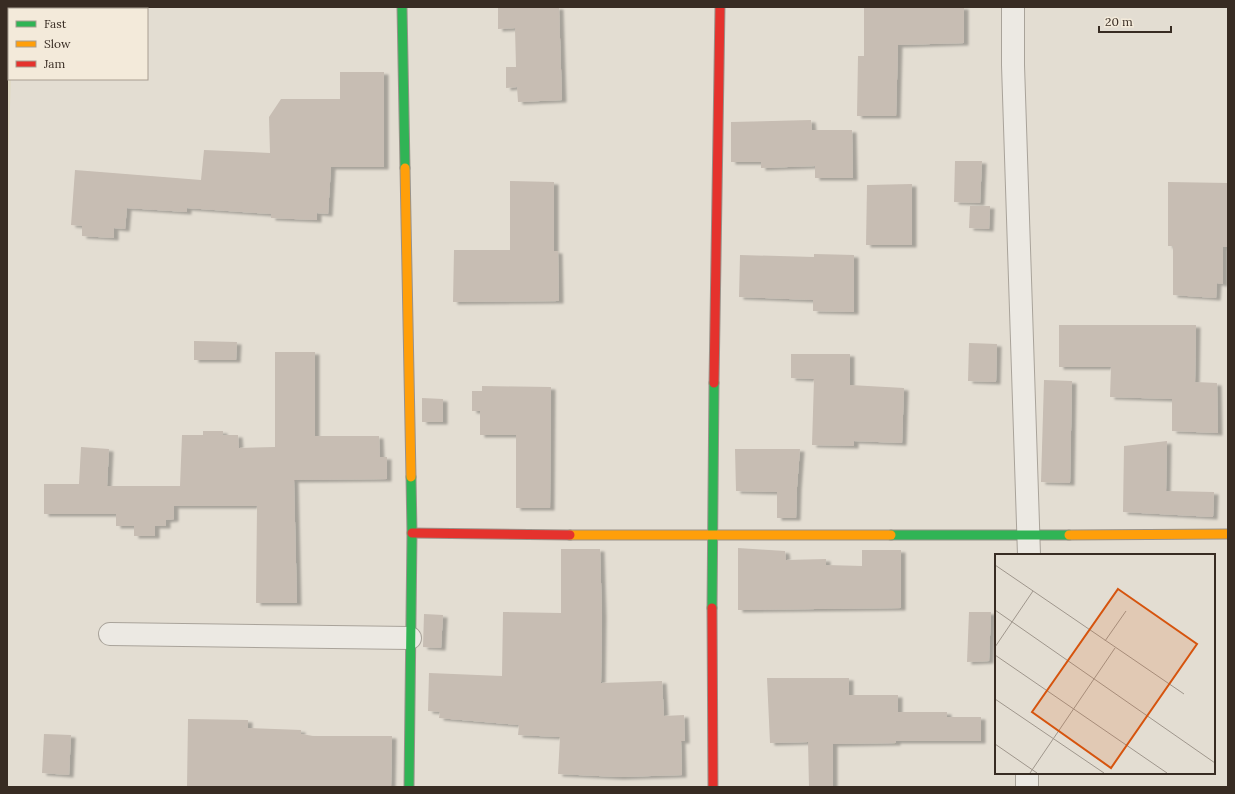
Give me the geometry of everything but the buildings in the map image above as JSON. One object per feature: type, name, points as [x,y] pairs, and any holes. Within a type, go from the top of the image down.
[{"type":"street","points":[[402,7],[412,533],[409,787]]},
{"type":"street","points":[[713,787],[711,536],[720,7]]},
{"type":"street","points":[[1013,7],[1013,58],[1029,545]]},
{"type":"street","points":[[412,533],[711,536],[1029,545],[1228,534]]},
{"type":"street","points":[[110,634],[410,638]]},
{"type":"street","points":[[1027,774],[1027,787]]},
{"type":"shaded area","points":[[7,7],[21,7],[8,8],[8,80],[11,80],[7,188]]},
{"type":"traffic: fast","points":[[402,7],[405,168]]},
{"type":"traffic: fast","points":[[712,608],[714,383]]},
{"type":"traffic: fast","points":[[409,787],[412,533],[411,477]]},
{"type":"traffic: fast","points":[[891,535],[1069,535]]},
{"type":"traffic: slow","points":[[405,168],[411,477]]},
{"type":"traffic: slow","points":[[1069,535],[1228,534]]},
{"type":"traffic: slow","points":[[570,535],[891,535]]},
{"type":"traffic: jam","points":[[714,383],[720,7]]},
{"type":"traffic: jam","points":[[412,533],[570,535]]},
{"type":"traffic: jam","points":[[712,608],[713,787]]}]
